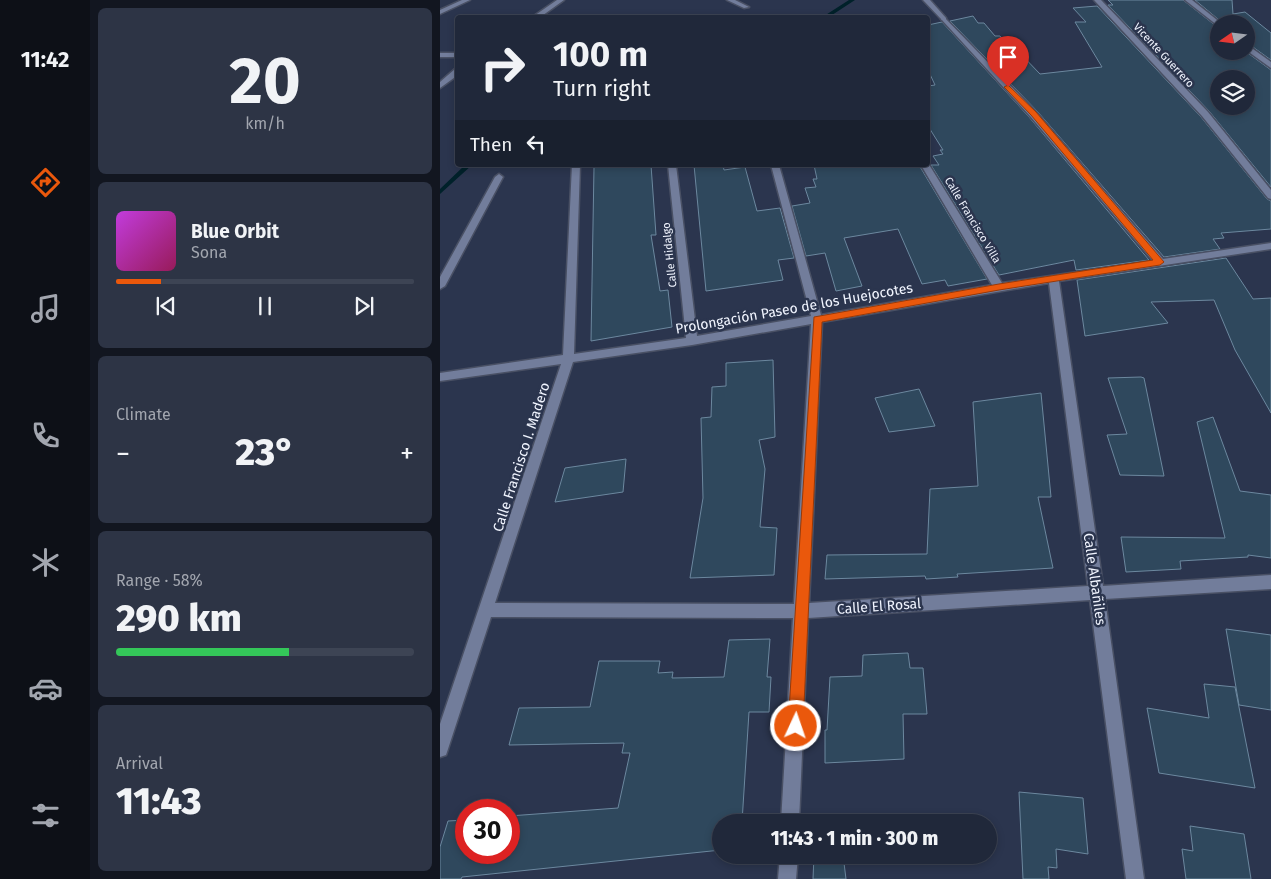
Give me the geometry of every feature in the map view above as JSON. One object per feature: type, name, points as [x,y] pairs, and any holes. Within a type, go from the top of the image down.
[{"type":"street","points":[[440,12],[467,0]]},
{"type":"street","points":[[538,15],[561,0]]},
{"type":"street","points":[[730,0],[746,7]]},
{"type":"street","points":[[926,0],[1033,114],[1160,262]]},
{"type":"street","name":"Vicente Guerrero","points":[[1097,0],[1205,114],[1271,196]]},
{"type":"street","points":[[1188,0],[1210,17]]},
{"type":"street","points":[[1255,53],[1271,66]]},
{"type":"street","points":[[440,55],[455,55]]},
{"type":"street","points":[[440,86],[455,74]]},
{"type":"street","name":"Calle Francisco I. Madero","points":[[440,749],[568,360],[576,167]]},
{"type":"street","name":"Calle Hidalgo","points":[[672,167],[692,342]]},
{"type":"street","points":[[776,167],[817,319],[790,814]]},
{"type":"street","name":"Calle Francisco Villa","points":[[926,167],[999,287]]},
{"type":"street","points":[[440,286],[499,177]]},
{"type":"street","name":"Prolongación Paseo de los Huejocotes","points":[[440,376],[692,342],[999,287],[1271,246]]},
{"type":"street","name":"Calle Albañiles","points":[[1054,279],[1135,879]]},
{"type":"street","name":"Calle El Rosal","points":[[486,610],[802,610],[1271,582]]},
{"type":"street","points":[[788,879],[789,864]]},
{"type":"building","points":[[1108,0],[1183,0],[1210,21],[1210,60],[1255,60],[1255,58],[1271,70],[1271,187],[1212,115],[1255,115],[1255,70],[1210,70],[1210,112],[1108,5],[1113,5]]},
{"type":"building","points":[[1195,0],[1232,0],[1233,14],[1245,12],[1249,15],[1213,15]]},
{"type":"building","points":[[1097,6],[1201,117],[1267,199],[1271,201],[1271,229],[1221,233],[1224,238],[1213,239],[1220,249],[1164,257],[1037,111],[950,21],[973,16],[978,23],[984,23],[995,36],[1000,36],[1013,52],[1018,51],[1040,74],[1102,67],[1075,22],[1086,22],[1073,8]]},
{"type":"building","points":[[1255,20],[1271,33],[1271,60],[1255,48]]},
{"type":"building","points":[[942,22],[1029,117],[1149,260],[1076,270],[1074,260],[999,275],[931,165],[939,165],[933,156],[943,154],[940,150],[943,150],[930,129],[930,86],[935,85],[930,74],[930,25]]},
{"type":"building","points":[[594,167],[651,167],[656,235],[651,235],[660,291],[668,290],[672,327],[591,341]]},
{"type":"building","points":[[694,167],[723,167],[724,170],[745,167],[757,211],[780,208],[794,258],[778,260],[783,280],[706,291]]},
{"type":"building","points":[[814,167],[920,167],[987,279],[948,286],[945,280],[922,284],[898,229],[844,238],[862,286],[836,291],[825,253],[806,256],[792,206],[810,203],[805,188],[816,187],[813,179],[817,179]]},
{"type":"building","points":[[1226,258],[1253,299],[1271,298],[1271,413],[1235,350],[1214,300],[1151,302],[1168,323],[1085,336],[1077,280]]},
{"type":"building","points":[[773,360],[775,437],[759,440],[765,469],[760,527],[777,528],[774,575],[690,578],[703,498],[701,418],[711,417],[712,387],[726,386],[726,363]]},
{"type":"building","points":[[1108,378],[1144,378],[1164,476],[1120,475],[1107,435],[1127,434]]},
{"type":"building","points":[[919,389],[935,426],[889,432],[875,398]]},
{"type":"building","points":[[1041,393],[1051,497],[1038,497],[1053,568],[957,574],[958,577],[926,579],[925,576],[825,579],[827,555],[927,554],[930,489],[978,486],[973,402]]},
{"type":"building","points":[[1213,417],[1240,491],[1271,495],[1271,558],[1248,555],[1248,557],[1180,561],[1181,569],[1126,572],[1121,537],[1225,538],[1197,422]]},
{"type":"building","points":[[626,459],[623,492],[555,502],[565,468]]},
{"type":"building","points":[[1226,629],[1271,635],[1271,710],[1239,705]]},
{"type":"building","points":[[770,639],[767,677],[771,677],[769,712],[749,712],[743,814],[712,814],[712,851],[462,877],[461,879],[440,879],[440,847],[448,821],[455,821],[455,864],[520,864],[520,815],[618,808],[630,753],[622,753],[624,743],[509,745],[519,708],[590,707],[599,661],[660,661],[658,673],[673,672],[672,678],[724,677],[729,640]]},
{"type":"building","points":[[908,653],[910,668],[923,668],[927,714],[903,714],[904,759],[825,763],[825,730],[827,730],[830,677],[862,676],[863,655]]},
{"type":"building","points":[[1204,684],[1235,687],[1255,788],[1159,773],[1147,708],[1209,718]]},
{"type":"building","points":[[1019,792],[1083,798],[1088,854],[1056,849],[1057,868],[1048,867],[1049,879],[1023,879]]},
{"type":"building","points":[[1190,826],[1244,834],[1251,879],[1186,879],[1182,849],[1193,851]]},
{"type":"building","points":[[814,864],[844,864],[846,879],[813,879]]},
{"type":"waterway","points":[[829,15],[853,0]]},
{"type":"waterway","points":[[440,192],[467,167]]},
{"type":"route","points":[[796,726],[817,319],[999,287],[1160,262],[1008,87]]}]
